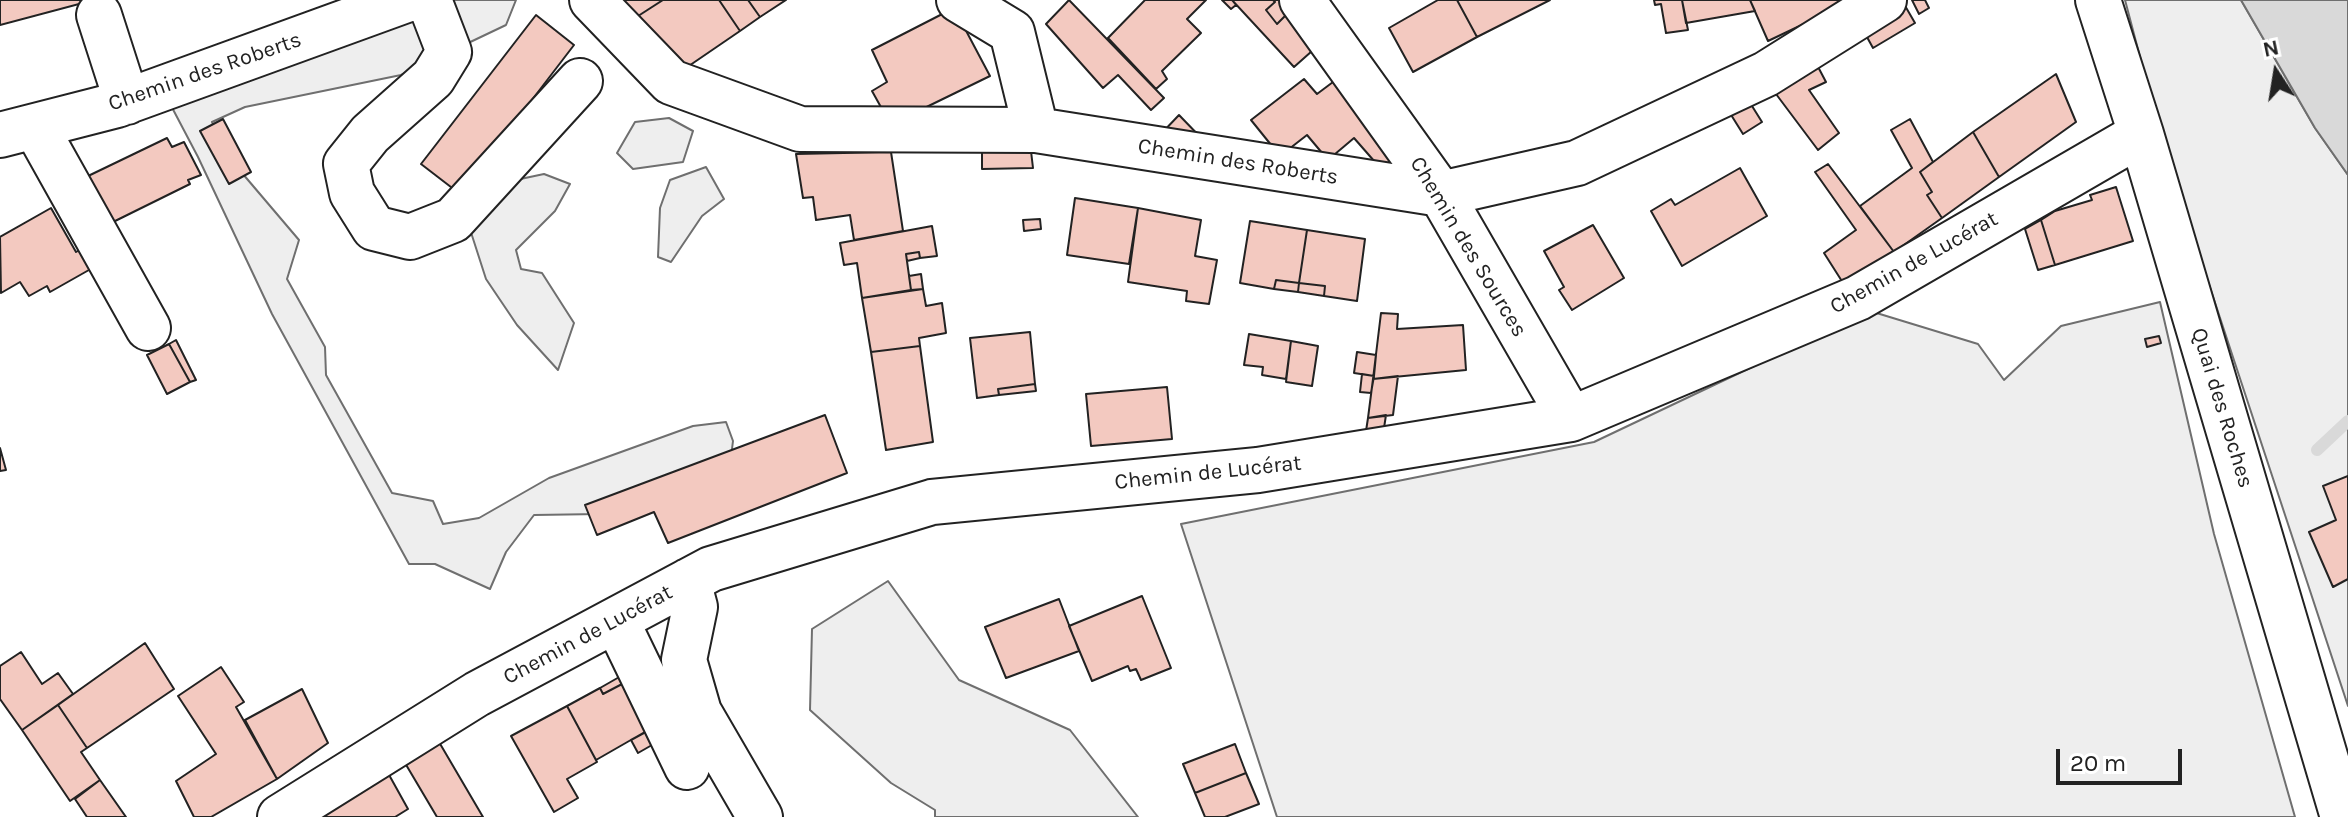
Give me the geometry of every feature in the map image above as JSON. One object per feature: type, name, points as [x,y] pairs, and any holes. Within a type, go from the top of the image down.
[{"type":"street","name":"Chemin des Roberts","points":[[18,130],[127,102],[406,0]]},
{"type":"street","points":[[429,0],[449,52],[433,78],[370,134],[346,164],[352,193],[374,228],[410,237],[453,220],[580,81]]},
{"type":"street","name":"Chemin des Roberts","points":[[592,0],[671,82],[800,129],[1036,130],[1441,194],[1577,163],[1766,74],[1884,0]]},
{"type":"street","points":[[959,0],[1012,32],[1036,130]]},
{"type":"street","name":"Chemin des Sources","points":[[1302,0],[1441,194],[1571,419]]},
{"type":"street","name":"Quai des Roches","points":[[2098,0],[2141,134],[2343,817]]},
{"type":"street","points":[[99,15],[127,102]]},
{"type":"street","points":[[18,130],[148,328]]},
{"type":"street","name":"Chemin de Lucérat","points":[[280,817],[477,694],[711,569],[932,502],[1258,470],[1571,419],[1858,298],[2141,134]]},
{"type":"street","points":[[688,581],[695,607],[684,660],[699,712],[760,817]]},
{"type":"street","points":[[616,620],[687,767]]},
{"type":"shaded area","points":[[447,0],[516,0],[506,25],[401,75],[245,107],[212,122],[231,160],[299,240],[287,279],[325,347],[326,375],[392,493],[433,501],[443,524],[479,518],[549,478],[693,426],[726,422],[733,441],[729,473],[600,514],[534,515],[506,552],[490,589],[435,564],[409,564],[272,314],[167,98]]},
{"type":"shaded area","points":[[2125,0],[2241,0],[2315,128],[2348,175],[2348,706],[2164,148]]},
{"type":"shaded area","points":[[2241,0],[2348,0],[2348,175],[2315,128]]},
{"type":"shaded area","points":[[669,118],[693,131],[683,162],[633,169],[617,153],[635,122]]},
{"type":"shaded area","points":[[706,167],[724,199],[702,216],[671,262],[658,257],[660,208],[670,180]]},
{"type":"shaded area","points":[[544,174],[570,184],[555,211],[516,250],[521,269],[542,273],[574,323],[558,370],[517,325],[486,279],[467,220],[511,181]]},
{"type":"shaded area","points":[[2160,302],[2214,534],[2295,817],[1277,817],[1181,524],[1594,442],[1870,311],[1978,344],[2004,380],[2061,326]]},
{"type":"shaded area","points":[[888,581],[959,680],[1070,730],[1138,817],[935,817],[935,810],[891,783],[810,710],[812,629]]},
{"type":"building","points":[[0,0],[94,0],[0,25]]},
{"type":"building","points":[[622,0],[663,0],[635,18]]},
{"type":"building","points":[[663,0],[719,0],[740,31],[680,72],[635,18]]},
{"type":"building","points":[[719,0],[748,0],[760,17],[740,31]]},
{"type":"building","points":[[748,0],[786,0],[760,17]]},
{"type":"building","points":[[1069,0],[1164,98],[1151,110],[1118,75],[1103,88],[1046,24]]},
{"type":"building","points":[[1145,0],[1206,0],[1187,19],[1201,33],[1162,71],[1167,79],[1156,89],[1108,38]]},
{"type":"building","points":[[1222,0],[1232,0],[1236,5],[1231,9]]},
{"type":"building","points":[[1232,0],[1273,0],[1275,2],[1266,10],[1277,24],[1293,8],[1321,43],[1294,67]]},
{"type":"building","points":[[1273,0],[1287,0],[1293,8],[1277,24],[1266,10],[1275,2]]},
{"type":"building","points":[[1438,0],[1457,0],[1477,37],[1413,72],[1389,28]]},
{"type":"building","points":[[1457,0],[1550,0],[1477,37]]},
{"type":"building","points":[[1654,0],[1682,0],[1688,30],[1666,33],[1661,4],[1655,5]]},
{"type":"building","points":[[1682,0],[1750,0],[1755,11],[1686,23]]},
{"type":"building","points":[[1750,0],[1854,0],[1768,41]]},
{"type":"building","points":[[1912,0],[1925,0],[1929,8],[1919,14]]},
{"type":"building","points":[[1904,4],[1915,23],[1873,48],[1862,28]]},
{"type":"building","points":[[954,8],[990,76],[906,117],[882,109],[872,91],[887,82],[872,50]]},
{"type":"building","points":[[536,15],[574,45],[460,194],[421,164]]},
{"type":"building","points":[[1816,63],[1826,82],[1809,90],[1839,133],[1818,150],[1770,86]]},
{"type":"building","points":[[1345,73],[1412,158],[1382,170],[1354,138],[1328,160],[1307,135],[1280,156],[1251,120],[1304,79],[1317,94]]},
{"type":"building","points":[[2056,74],[2076,122],[1999,177],[1973,132]]},
{"type":"building","points":[[1747,98],[1762,122],[1743,134],[1728,110]]},
{"type":"building","points":[[1179,115],[1207,144],[1159,136]]},
{"type":"building","points":[[223,119],[251,172],[229,184],[200,131]]},
{"type":"building","points":[[1910,119],[1933,162],[1920,172],[1932,192],[1927,195],[1942,218],[1894,252],[1860,206],[1912,168],[1891,130]]},
{"type":"building","points":[[1973,132],[1999,177],[1942,218],[1927,195],[1932,192],[1920,172]]},
{"type":"building","points":[[167,138],[172,147],[184,142],[201,175],[188,180],[190,184],[109,224],[86,177]]},
{"type":"building","points":[[1031,151],[1033,168],[982,169],[982,152]]},
{"type":"building","points":[[891,152],[903,231],[854,240],[850,215],[816,220],[813,197],[803,198],[796,154]]},
{"type":"building","points":[[1828,164],[1894,252],[1845,286],[1824,253],[1856,230],[1815,172]]},
{"type":"building","points":[[1740,168],[1767,216],[1682,266],[1651,211],[1671,199],[1675,205]]},
{"type":"building","points":[[2116,187],[2133,241],[2055,265],[2041,220],[2055,211],[2092,200],[2090,195]]},
{"type":"building","points":[[1075,198],[1138,208],[1129,264],[1067,255]]},
{"type":"building","points":[[51,208],[76,252],[85,247],[96,266],[50,292],[47,286],[29,296],[20,282],[1,293],[0,237]]},
{"type":"building","points":[[1138,208],[1201,220],[1195,256],[1217,260],[1209,304],[1186,301],[1187,291],[1128,282]]},
{"type":"building","points":[[1040,219],[1041,229],[1024,231],[1023,220]]},
{"type":"building","points":[[2041,220],[2055,265],[2038,270],[2025,229]]},
{"type":"building","points":[[1250,221],[1307,230],[1299,283],[1276,280],[1274,289],[1240,283]]},
{"type":"building","points":[[1593,225],[1624,278],[1572,310],[1559,290],[1564,287],[1544,251]]},
{"type":"building","points":[[932,226],[937,256],[920,258],[919,252],[906,254],[911,290],[862,298],[857,263],[844,265],[840,243]]},
{"type":"building","points":[[1307,230],[1365,239],[1357,301],[1324,296],[1325,286],[1299,283]]},
{"type":"building","points":[[919,252],[920,258],[907,261],[906,254]]},
{"type":"building","points":[[921,274],[923,289],[911,290],[909,276]]},
{"type":"building","points":[[1276,280],[1299,283],[1298,292],[1274,289]]},
{"type":"building","points":[[1299,283],[1325,286],[1324,296],[1298,292]]},
{"type":"building","points":[[923,289],[926,306],[942,303],[946,333],[919,338],[920,346],[871,352],[862,298]]},
{"type":"building","points":[[1381,313],[1398,314],[1397,329],[1463,325],[1466,370],[1373,379]]},
{"type":"building","points":[[1030,332],[1035,384],[998,389],[999,395],[977,398],[970,338]]},
{"type":"building","points":[[1249,334],[1291,341],[1286,379],[1262,375],[1263,367],[1244,365]]},
{"type":"building","points":[[2159,336],[2161,343],[2147,347],[2145,339]]},
{"type":"building","points":[[176,340],[196,380],[190,382],[169,344]]},
{"type":"building","points":[[1291,341],[1318,346],[1312,386],[1286,382]]},
{"type":"building","points":[[169,344],[190,382],[167,394],[147,355]]},
{"type":"building","points":[[920,346],[933,442],[886,450],[871,352]]},
{"type":"building","points":[[1357,352],[1376,355],[1374,376],[1354,373]]},
{"type":"building","points":[[1362,374],[1374,376],[1371,393],[1360,392]]},
{"type":"building","points":[[1398,376],[1393,415],[1368,418],[1373,379]]},
{"type":"building","points":[[1035,384],[1036,391],[999,395],[998,389]]},
{"type":"building","points":[[1167,387],[1172,439],[1091,446],[1086,394]]},
{"type":"building","points":[[825,415],[847,473],[668,543],[654,512],[597,535],[585,505]]},
{"type":"building","points":[[1386,415],[1384,428],[1366,431],[1368,418]]},
{"type":"building","points":[[0,448],[6,470],[0,471]]},
{"type":"building","points":[[2348,476],[2348,579],[2333,587],[2309,532],[2336,520],[2323,486]]},
{"type":"building","points":[[1142,596],[1171,668],[1141,680],[1136,669],[1130,671],[1128,666],[1092,681],[1069,626]]},
{"type":"building","points":[[1059,599],[1079,651],[1006,678],[985,627]]},
{"type":"building","points":[[145,643],[174,689],[87,748],[58,705]]},
{"type":"building","points":[[21,652],[42,684],[58,673],[73,694],[22,730],[0,699],[0,666]]},
{"type":"building","points":[[221,667],[244,702],[236,707],[277,779],[211,817],[194,817],[176,781],[216,754],[178,696]]},
{"type":"building","points":[[628,672],[624,683],[603,694],[600,688]]},
{"type":"building","points":[[624,683],[657,725],[596,760],[567,706],[600,688],[603,694]]},
{"type":"building","points":[[302,689],[328,743],[277,779],[245,720]]},
{"type":"building","points":[[58,705],[87,748],[81,752],[100,780],[70,801],[22,730]]},
{"type":"building","points":[[567,706],[597,762],[567,779],[578,798],[554,812],[511,736]]},
{"type":"building","points":[[653,728],[659,741],[638,753],[631,740]]},
{"type":"building","points":[[439,742],[483,817],[437,817],[405,763]]},
{"type":"building","points":[[1235,744],[1246,773],[1195,793],[1183,764]]},
{"type":"building","points":[[388,773],[408,809],[395,817],[318,817]]},
{"type":"building","points":[[1246,773],[1259,804],[1225,817],[1205,817],[1195,793]]},
{"type":"building","points":[[100,780],[126,817],[87,817],[75,799]]},
{"type":"waterway","points":[[2317,450],[2348,421]]}]
